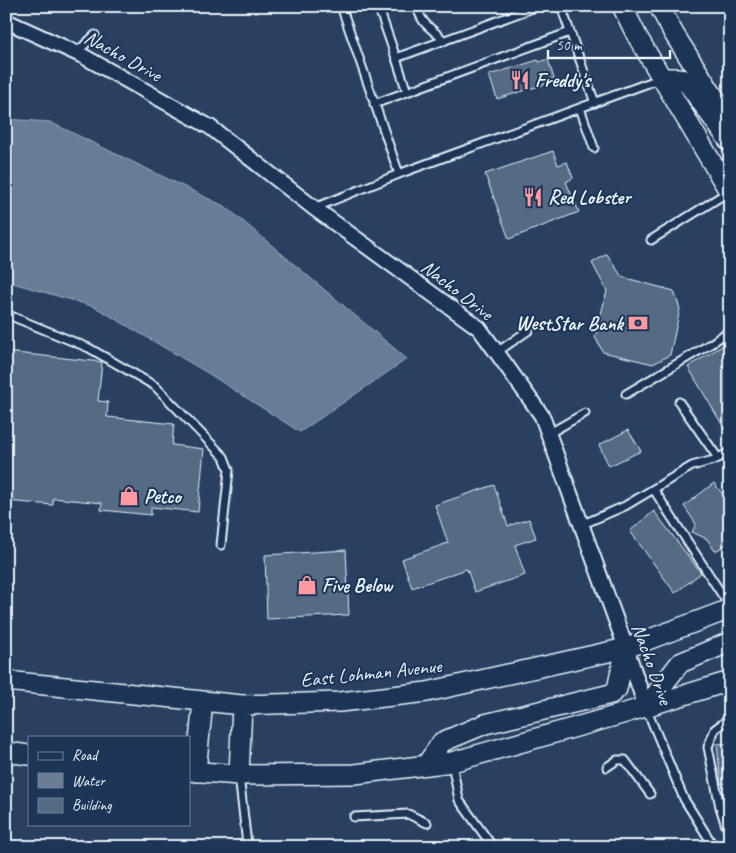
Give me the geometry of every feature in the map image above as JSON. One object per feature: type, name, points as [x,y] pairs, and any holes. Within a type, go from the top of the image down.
[{"type":"main road","points":[[622,6],[729,192]]},
{"type":"main road","points":[[659,6],[674,34],[730,122]]},
{"type":"main road","points":[[662,78],[679,78],[688,84],[730,142]]},
{"type":"main road","name":"East Lohman Avenue","points":[[6,681],[242,705],[340,702],[427,692],[626,648],[730,608]]},
{"type":"main road","points":[[646,708],[680,663],[730,642]]},
{"type":"main road","points":[[426,765],[442,742],[485,724],[611,694],[617,689],[626,648]]},
{"type":"main road","points":[[203,701],[192,772],[355,774],[452,762],[646,708],[730,681]]},
{"type":"main road","points":[[239,774],[242,705]]},
{"type":"main road","points":[[6,752],[28,754]]},
{"type":"street","name":"Nacho Drive","points":[[6,21],[76,53],[210,127],[314,208],[479,328],[542,416],[646,708]]},
{"type":"lane","points":[[341,6],[399,174]]},
{"type":"lane","points":[[378,6],[407,92]]},
{"type":"lane","points":[[417,6],[420,16],[429,28],[444,41]]},
{"type":"lane","points":[[396,58],[538,6]]},
{"type":"lane","points":[[561,6],[595,103]]},
{"type":"lane","points":[[374,104],[570,32]]},
{"type":"lane","points":[[76,53],[95,35]]},
{"type":"lane","points":[[314,208],[399,174],[662,78]]},
{"type":"lane","points":[[580,108],[594,148]]},
{"type":"lane","points":[[650,240],[729,192]]},
{"type":"lane","points":[[6,314],[90,348],[155,386],[224,457],[229,470],[221,545]]},
{"type":"lane","points":[[497,352],[529,330]]},
{"type":"lane","points":[[626,394],[712,343],[730,330]]},
{"type":"lane","points":[[679,402],[718,458]]},
{"type":"lane","points":[[548,434],[585,413]]},
{"type":"lane","points":[[581,526],[625,506],[692,466],[714,460],[730,452]]},
{"type":"lane","points":[[654,490],[730,608]]},
{"type":"lane","name":"Nacho Drive","points":[[646,708],[684,799],[715,847]]},
{"type":"lane","points":[[730,718],[714,729],[708,747],[720,807],[726,826],[730,830]]},
{"type":"lane","points":[[607,767],[617,760],[625,760],[650,794]]},
{"type":"lane","points":[[452,762],[459,800],[493,847]]},
{"type":"lane","points":[[239,774],[247,844],[249,847]]},
{"type":"lane","points":[[354,817],[408,814],[427,823]]},
{"type":"water","points":[[6,119],[50,122],[226,207],[407,359],[300,432],[206,372],[95,307],[6,281]]},
{"type":"building","name":"Freddy's","points":[[548,59],[554,79],[545,81],[546,84],[497,99],[489,75],[538,60],[539,62]]},
{"type":"building","name":"Red Lobster","points":[[553,151],[558,165],[567,162],[573,178],[566,182],[579,212],[509,239],[485,174]]},
{"type":"building","name":"WestStar Bank","points":[[607,254],[622,277],[674,291],[680,309],[670,355],[653,364],[603,352],[595,337],[607,291],[592,263]]},
{"type":"building","points":[[730,341],[730,438],[688,367]]},
{"type":"building","points":[[6,352],[102,362],[98,401],[108,402],[107,417],[174,424],[172,445],[204,449],[198,512],[151,507],[151,515],[101,510],[102,503],[53,498],[53,505],[6,501]]},
{"type":"building","points":[[628,430],[641,451],[609,466],[599,445]]},
{"type":"building","points":[[714,483],[730,504],[730,543],[715,551],[707,539],[692,532],[696,524],[684,506]]},
{"type":"building","points":[[494,485],[508,526],[529,519],[536,538],[515,545],[525,575],[475,592],[467,569],[412,588],[402,559],[448,543],[435,505]]},
{"type":"building","points":[[654,511],[701,573],[675,593],[630,531]]},
{"type":"building","name":"Five Below","points":[[346,550],[349,615],[267,619],[265,555]]},
{"type":"building","points":[[730,743],[730,783],[721,784],[717,744]]},
{"type":"place","name":"Freddy's","points":[[520,80]]},
{"type":"place","name":"Red Lobster","points":[[533,197]]},
{"type":"place","name":"WestStar Bank","points":[[638,323]]},
{"type":"place","name":"Petco","points":[[129,496]]},
{"type":"place","name":"Five Below","points":[[307,585]]}]
